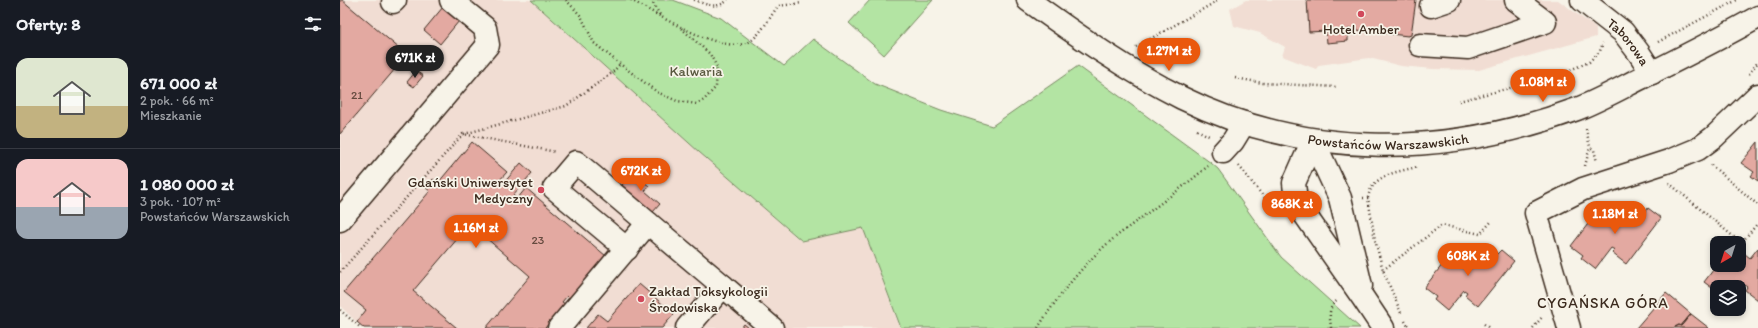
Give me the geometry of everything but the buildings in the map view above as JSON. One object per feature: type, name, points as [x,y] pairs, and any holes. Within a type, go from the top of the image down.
[{"type":"street","points":[[340,220],[488,45],[485,28],[451,0]]},
{"type":"street","name":"Powstańców Warszawskich","points":[[1028,0],[1087,42],[1138,75],[1185,100],[1244,123],[1281,134],[1313,140],[1404,146],[1485,136],[1518,128],[1579,108],[1652,73],[1758,17]]},
{"type":"street","points":[[1420,45],[1468,48],[1545,22],[1516,0]]},
{"type":"street","name":"Taborowa","points":[[1582,0],[1623,32],[1652,73]]},
{"type":"street","points":[[1569,328],[1536,213],[1583,189],[1651,167],[1698,149],[1714,137],[1752,87]]},
{"type":"street","points":[[1217,157],[1233,141],[1244,123]]},
{"type":"street","points":[[1313,140],[1340,198],[1364,298]]},
{"type":"street","points":[[1313,140],[1294,183],[1296,202],[1364,298],[1382,328]]},
{"type":"street","points":[[627,249],[554,188],[576,162],[772,328]]},
{"type":"street","points":[[559,328],[648,223]]},
{"type":"street","points":[[688,328],[723,286]]},
{"type":"path","points":[[566,0],[581,16],[594,43],[620,64],[657,92],[677,101],[697,104],[704,100],[716,87],[717,67],[710,54],[681,28]]},
{"type":"path","points":[[632,0],[681,28],[718,42],[732,45],[752,41],[778,6],[802,3]]},
{"type":"path","points":[[651,0],[660,16]]},
{"type":"path","points":[[694,0],[708,6],[717,6],[728,0]]},
{"type":"path","points":[[1132,50],[1219,0]]},
{"type":"path","points":[[1639,53],[1737,0]]},
{"type":"path","points":[[1459,100],[1553,77],[1589,62],[1600,51],[1605,39]]},
{"type":"path","points":[[1752,87],[1758,62]]},
{"type":"path","points":[[340,272],[463,134],[566,106],[612,73],[620,64]]},
{"type":"path","points":[[1235,78],[1262,83],[1337,87]]},
{"type":"path","points":[[463,134],[566,154],[576,162]]},
{"type":"path","points":[[1589,140],[1590,147]]},
{"type":"path","points":[[1698,149],[1707,162],[1758,205]]},
{"type":"path","points":[[1038,328],[1047,314],[1088,263],[1112,240],[1186,185],[1217,157]]},
{"type":"path","points":[[1651,167],[1688,200],[1741,243],[1758,222]]},
{"type":"path","points":[[1383,270],[1442,225],[1480,234],[1491,222]]},
{"type":"path","points":[[1331,328],[1330,313],[1333,303]]},
{"type":"path","points":[[340,310],[361,328]]},
{"type":"path","points":[[1484,324],[1489,328]]},
{"type":"shaded area","name":"Gdański Uniwersytet Medyczny","points":[[340,0],[531,0],[699,152],[801,241],[863,228],[900,328],[363,328],[340,306]]},
{"type":"shaded area","points":[[1246,0],[1558,0],[1596,28],[1596,37],[1479,70],[1433,69],[1401,66],[1369,58],[1319,65],[1316,69],[1282,56],[1285,47],[1260,33],[1234,26],[1230,9]]},
{"type":"green space","name":"Kalwaria","points":[[531,0],[673,0],[721,18],[784,66],[813,39],[875,84],[941,110],[992,126],[1078,66],[1218,169],[1281,257],[1360,328],[901,328],[863,228],[802,241],[699,152]]},
{"type":"green space","points":[[870,0],[933,0],[884,55],[849,23]]},
{"type":"place","name":"Hotel Amber","points":[[1361,14]]},
{"type":"place","name":"Gdański Uniwersytet Medyczny","points":[[541,190]]},
{"type":"place","name":"Zakład Toksykologii Środowiska","points":[[641,299]]},
{"type":"district","name":"CYGAŃSKA GÓRA","points":[[1603,303]]}]
